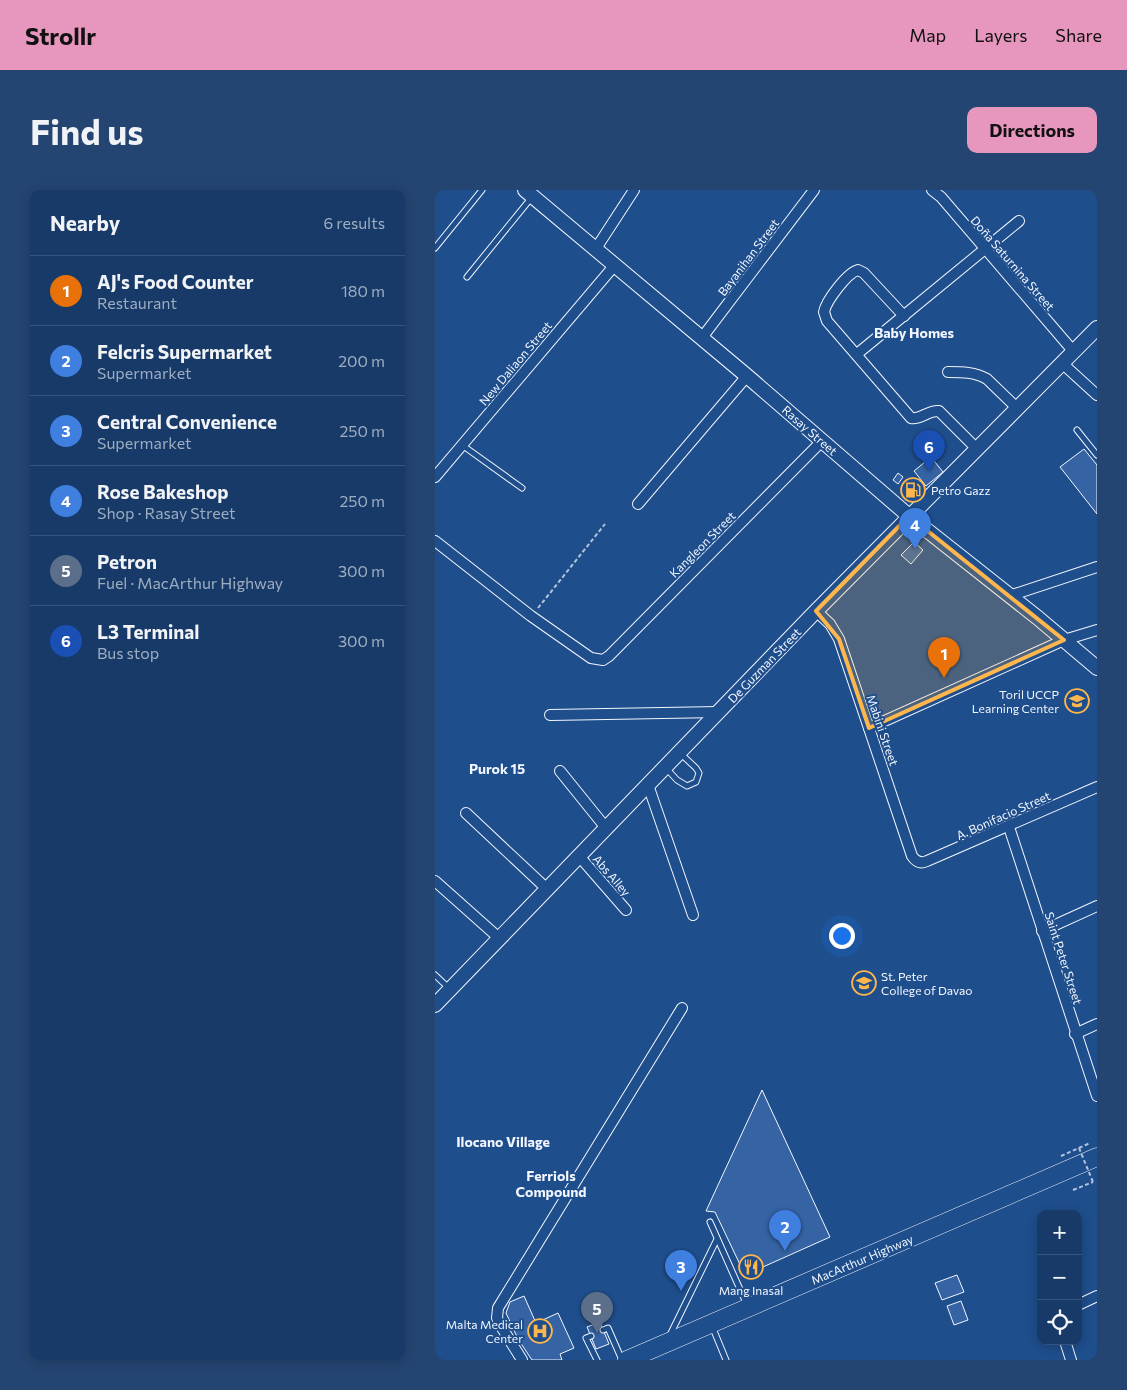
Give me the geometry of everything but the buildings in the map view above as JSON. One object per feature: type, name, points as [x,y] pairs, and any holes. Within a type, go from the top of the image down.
[{"type":"highway","name":"MacArthur Highway","points":[[627,1360],[748,1308],[1094,1150]]},
{"type":"street","points":[[595,250],[634,190]]},
{"type":"street","name":"Bayanihan Street","points":[[701,338],[814,190]]},
{"type":"street","name":"Doña Saturnina Street","points":[[933,190],[1074,352]]},
{"type":"street","name":"Rasay Street","points":[[528,193],[747,376],[909,516],[1097,668]]},
{"type":"street","points":[[857,354],[1019,221]]},
{"type":"street","name":"New Daliaon Street","points":[[435,477],[614,266]]},
{"type":"street","points":[[904,316],[864,273],[858,270],[851,273],[827,302],[824,312],[827,321],[911,418],[917,418],[929,412],[939,410],[977,449]]},
{"type":"street","name":"De Guzman Street","points":[[435,1005],[815,611],[1097,328]]},
{"type":"street","points":[[1063,364],[1097,395]]},
{"type":"street","points":[[949,372],[966,372],[987,379],[1017,409]]},
{"type":"street","points":[[638,504],[747,376]]},
{"type":"street","name":"Kangleon Street","points":[[531,616],[591,658],[603,660],[821,440]]},
{"type":"street","points":[[435,541],[531,616]]},
{"type":"street","points":[[1009,596],[1097,567]]},
{"type":"street","name":"Mabini Street","points":[[815,611],[830,624],[839,639],[913,856],[918,862]]},
{"type":"street","points":[[869,728],[1064,640],[1097,630]]},
{"type":"street","points":[[550,715],[719,712]]},
{"type":"street","points":[[560,771],[606,828]]},
{"type":"street","points":[[648,785],[693,916]]},
{"type":"street","name":"A. Bonifacio Street","points":[[918,862],[927,862],[1097,787]]},
{"type":"street","points":[[466,813],[547,889]]},
{"type":"street","name":"Saint Peter Street","points":[[1009,827],[1075,1034],[1097,1096]]},
{"type":"street","name":"Abs Alley","points":[[579,856],[626,910]]},
{"type":"street","points":[[435,881],[499,938]]},
{"type":"street","points":[[1042,931],[1097,906]]},
{"type":"street","points":[[522,1360],[499,1323],[497,1318],[498,1308],[682,1008]]},
{"type":"street","points":[[1075,1034],[1097,1024]]},
{"type":"street","points":[[1082,1303],[1097,1296]]},
{"type":"street","points":[[1066,1345],[1071,1360]]},
{"type":"lane","points":[[435,248],[482,190]]},
{"type":"lane","points":[[467,277],[528,193]]},
{"type":"lane","points":[[1077,430],[1097,455]]},
{"type":"lane","points":[[462,445],[522,488]]},
{"type":"lane","points":[[665,767],[683,785],[687,786],[696,782],[699,773],[679,752]]},
{"type":"lane","points":[[435,975],[451,989]]},
{"type":"lane","points":[[710,1222],[748,1308]]},
{"type":"lane","points":[[666,1343],[717,1239]]},
{"type":"lane","points":[[711,1324],[726,1360]]},
{"type":"lane","points":[[603,1330],[608,1328],[622,1360]]},
{"type":"lane","points":[[591,1336],[587,1338],[597,1360]]},
{"type":"path","points":[[531,616],[605,524]]},
{"type":"path","points":[[1073,1190],[1093,1182],[1079,1148]]},
{"type":"path","points":[[1061,1156],[1079,1148],[1094,1150]]},
{"type":"highlighted area","points":[[909,516],[1064,640],[869,728],[839,639],[816,611]]},
{"type":"place","name":"L3 Terminal","points":[[929,471]]},
{"type":"place","name":"Petro Gazz","points":[[913,490]]},
{"type":"place","name":"Rose Bakeshop","points":[[915,549]]},
{"type":"place","name":"AJ's Food Counter","points":[[944,678]]},
{"type":"place","name":"Toril UCCP Learning Center","points":[[1077,701]]},
{"type":"place","name":"St. Peter College of Davao","points":[[864,983]]},
{"type":"place","name":"Felcris Supermarket","points":[[785,1251]]},
{"type":"place","name":"Mang Inasal","points":[[751,1267]]},
{"type":"place","name":"Central Convenience","points":[[681,1291]]},
{"type":"place","name":"Malta Medical Center","points":[[540,1331]]},
{"type":"place","name":"Petron","points":[[597,1333]]},
{"type":"district","name":"Baby Homes","points":[[914,332]]},
{"type":"district","name":"Purok 15","points":[[497,768]]},
{"type":"district","name":"Ilocano Village","points":[[503,1141]]},
{"type":"district","name":"Ferriols Compound","points":[[551,1184]]}]
